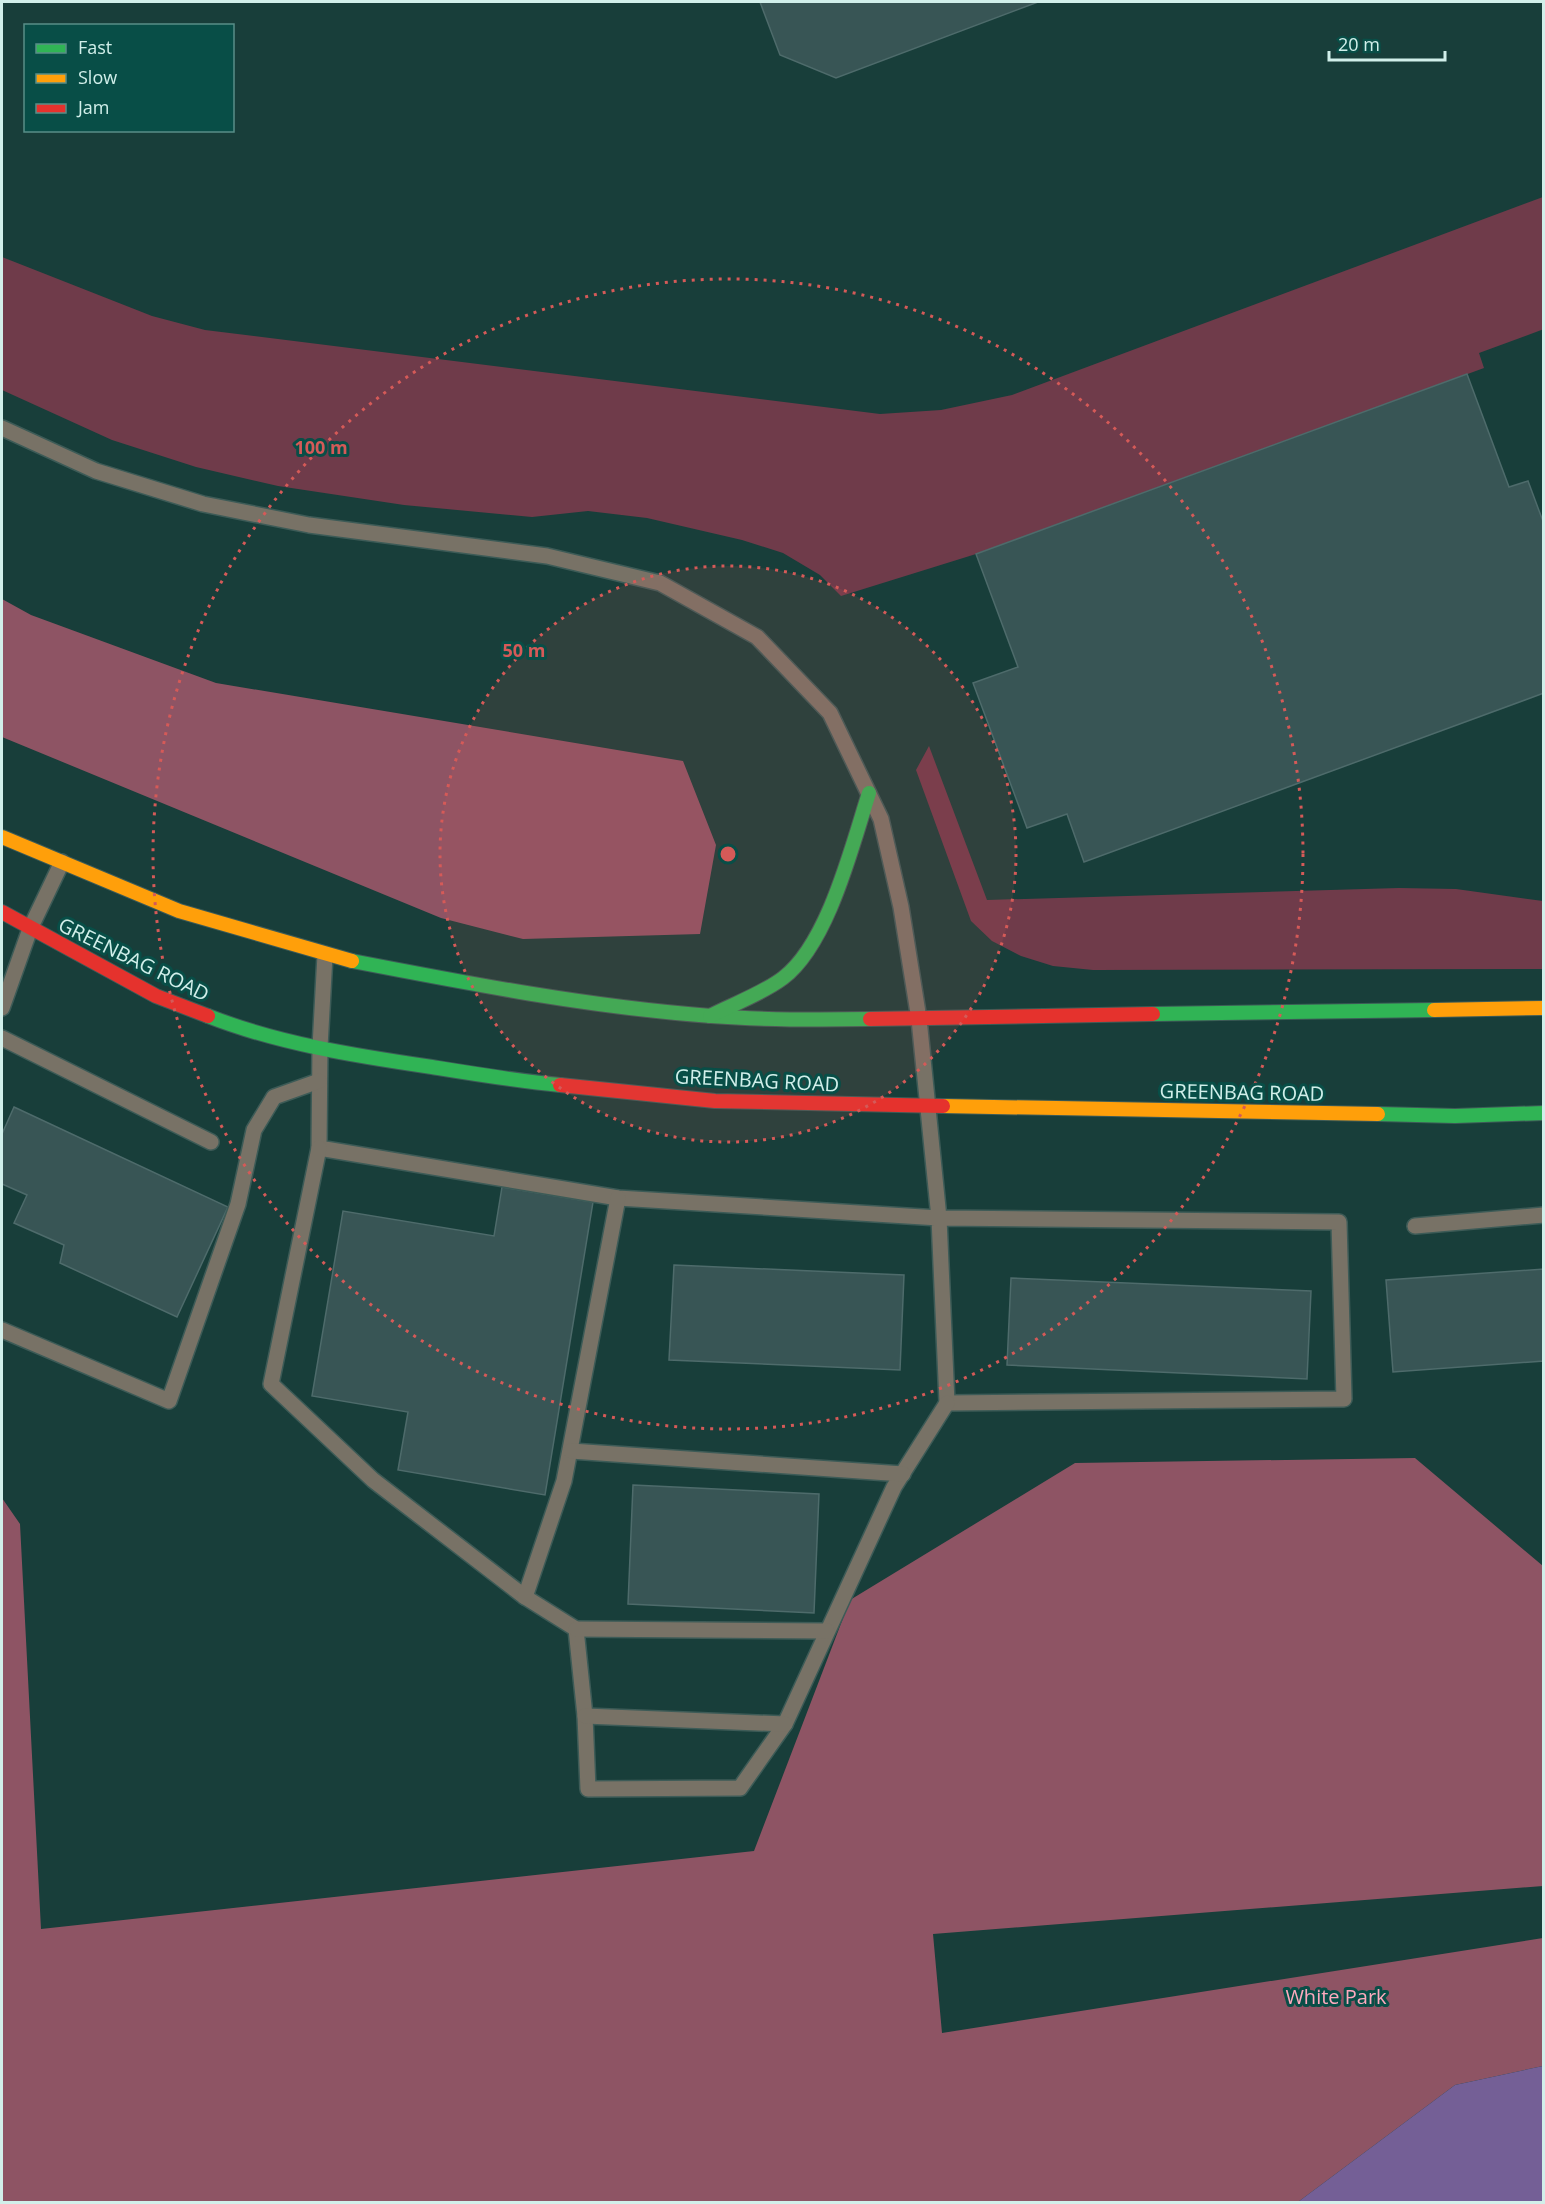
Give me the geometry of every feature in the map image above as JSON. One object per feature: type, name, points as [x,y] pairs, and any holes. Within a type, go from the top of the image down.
[{"type":"main road","points":[[710,1016],[783,978],[807,954],[838,888],[869,793]]},
{"type":"main road","points":[[2,837],[179,911],[325,955],[491,988],[595,1004],[710,1016],[787,1020],[1544,1008]]},
{"type":"main road","name":"GREENBAG ROAD","points":[[2,912],[156,996],[233,1026],[320,1047],[537,1083],[715,1101],[1455,1116],[1544,1113]]},
{"type":"lane","points":[[2,428],[96,471],[204,504],[309,525],[548,556],[660,583],[757,637],[830,713],[882,819],[901,907],[919,1018],[939,1218],[947,1402],[903,1474],[785,1724],[740,1788],[588,1789],[585,1716],[576,1629]]},
{"type":"lane","points":[[2,1008],[30,929],[62,862]]},
{"type":"lane","points":[[325,955],[320,1047],[319,1149],[271,1384],[373,1480],[525,1597],[576,1629],[827,1631]]},
{"type":"lane","points":[[2,1038],[211,1142]]},
{"type":"lane","points":[[2,1330],[169,1401],[238,1204],[254,1130],[274,1097],[319,1082]]},
{"type":"lane","points":[[319,1149],[618,1198],[939,1218],[1339,1222],[1344,1399],[947,1402]]},
{"type":"lane","points":[[525,1597],[564,1481],[571,1451],[618,1198]]},
{"type":"lane","points":[[1415,1226],[1544,1215]]},
{"type":"lane","points":[[571,1451],[903,1474]]},
{"type":"lane","points":[[585,1716],[785,1724]]},
{"type":"shaded area","points":[[1543,197],[1544,329],[1479,353],[1484,368],[976,554],[841,596],[820,575],[783,553],[742,540],[647,518],[588,511],[532,517],[404,505],[278,486],[196,467],[112,440],[2,390],[2,257],[152,316],[205,330],[880,414],[941,410],[1012,395]]},
{"type":"shaded area","points":[[929,746],[987,900],[1399,888],[1456,889],[1543,901],[1543,969],[1093,970],[1053,966],[1021,956],[992,941],[971,921],[916,770]]},
{"type":"shaded area","points":[[1543,2066],[1543,2202],[1298,2202],[1455,2085]]},
{"type":"green space","points":[[2,599],[31,615],[216,683],[683,761],[716,845],[700,934],[523,939],[441,918],[2,737]]},
{"type":"green space","name":"White Park","points":[[1415,1458],[1543,1566],[1543,1886],[933,1934],[942,2033],[1543,1938],[1543,2066],[1455,2085],[1298,2202],[2,2202],[2,1498],[20,1524],[41,1929],[754,1851],[850,1600],[1075,1463]]},
{"type":"building","points":[[760,2],[1038,2],[836,78],[780,55]]},
{"type":"building","points":[[1467,374],[1509,487],[1528,481],[1544,524],[1544,693],[1084,862],[1067,814],[1027,828],[973,683],[1018,667],[976,554]]},
{"type":"building","points":[[14,1107],[228,1207],[177,1317],[60,1263],[64,1245],[14,1223],[27,1195],[2,1184],[2,1134]]},
{"type":"building","points":[[502,1187],[593,1202],[545,1495],[398,1470],[408,1412],[312,1396],[343,1211],[494,1236]]},
{"type":"building","points":[[674,1265],[904,1275],[900,1370],[669,1360]]},
{"type":"building","points":[[1544,1269],[1544,1361],[1393,1372],[1386,1280]]},
{"type":"building","points":[[1011,1278],[1311,1291],[1307,1379],[1007,1365]]},
{"type":"building","points":[[633,1485],[819,1494],[814,1613],[628,1604]]},
{"type":"traffic: fast","points":[[710,1016],[775,984],[799,962],[826,918],[846,866],[869,793]]},
{"type":"traffic: fast","points":[[352,961],[531,994],[621,1007],[751,1018],[870,1019]]},
{"type":"traffic: fast","points":[[1153,1014],[1434,1010]]},
{"type":"traffic: fast","points":[[208,1016],[262,1034],[318,1048],[480,1075],[560,1085]]},
{"type":"traffic: fast","points":[[1378,1114],[1455,1116],[1544,1113]]},
{"type":"traffic: slow","points":[[2,837],[179,911],[352,961]]},
{"type":"traffic: slow","points":[[1434,1010],[1544,1008]]},
{"type":"traffic: slow","points":[[943,1106],[1378,1114]]},
{"type":"traffic: jam","points":[[2,912],[156,996],[208,1016]]},
{"type":"traffic: jam","points":[[870,1019],[1153,1014]]},
{"type":"traffic: jam","points":[[560,1085],[715,1101],[943,1106]]}]
